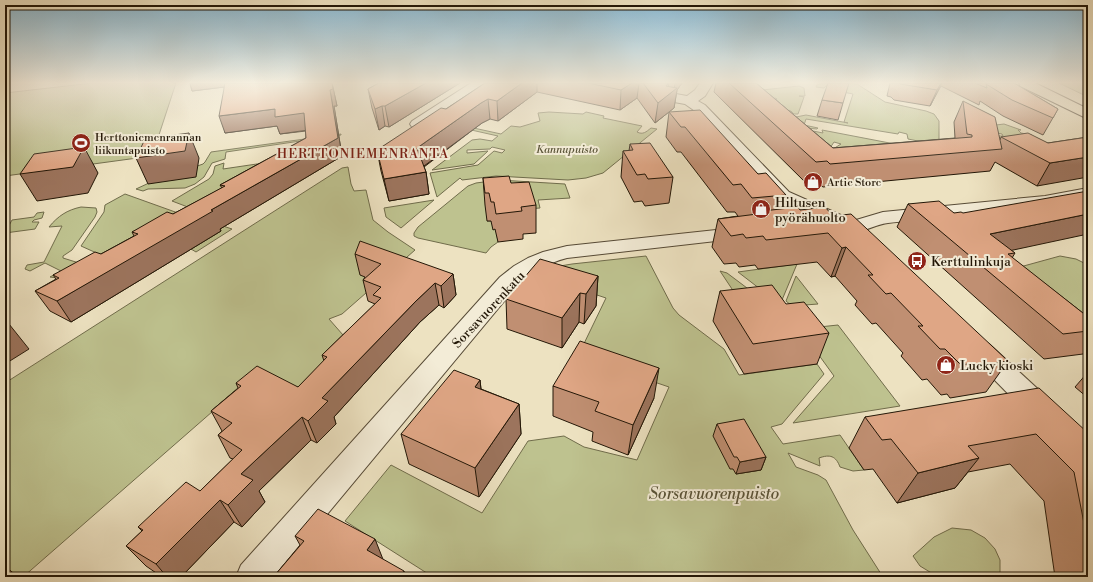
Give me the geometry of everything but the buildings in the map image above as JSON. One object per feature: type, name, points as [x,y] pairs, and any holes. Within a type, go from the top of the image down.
[{"type":"main road","points":[[1078,110],[1088,115]]},
{"type":"street","points":[[403,135],[440,110]]},
{"type":"street","points":[[702,110],[782,196],[860,233],[884,218],[1045,201],[1088,193]]},
{"type":"street","points":[[799,223],[818,213]]},
{"type":"street","name":"Sorsavuorenkatu","points":[[253,577],[508,282],[520,272],[540,259],[567,252],[765,230]]},
{"type":"street","points":[[966,336],[1060,427]]},
{"type":"green space","name":"Herttoniemenrannan liikuntapuisto","points":[[5,110],[167,110],[152,156],[5,176]]},
{"type":"green space","points":[[779,110],[799,110],[798,114],[794,114],[791,111]]},
{"type":"green space","points":[[848,110],[922,110],[934,114],[939,121],[939,140],[923,142],[908,139],[907,134],[899,132],[898,134],[806,119],[804,125],[818,128],[806,128],[796,117],[806,115],[848,123],[844,122]]},
{"type":"green space","name":"Kannupuisto","points":[[549,112],[583,114],[586,112],[604,116],[603,118],[642,126],[637,132],[641,133],[646,132],[651,128],[657,129],[603,173],[586,178],[568,180],[496,176],[462,180],[460,178],[437,197],[430,173],[478,165],[494,151],[502,153],[505,150],[492,147],[490,149],[467,150],[467,153],[488,151],[474,164],[432,170],[472,140],[480,139],[492,141],[498,136],[449,125],[451,123],[501,134],[511,126],[520,127],[540,121],[538,113]]},
{"type":"green space","points":[[1004,124],[1021,130],[1018,130],[1021,133],[1032,135],[1000,144],[998,136],[1003,136],[1002,134],[997,133],[996,125]]},
{"type":"green space","points":[[822,130],[900,145],[833,149],[841,144],[834,142],[830,148],[813,131],[823,133]]},
{"type":"green space","points":[[341,134],[226,152],[225,159],[212,163],[204,177],[195,184],[185,188],[148,189],[143,191],[136,189],[203,164],[211,152]]},
{"type":"green space","points":[[284,160],[193,209],[172,201],[209,179],[213,174],[215,166],[224,163],[223,169]]},
{"type":"green space","points":[[348,167],[351,184],[354,191],[366,190],[373,220],[415,250],[342,314],[329,319],[350,343],[301,389],[260,370],[23,577],[5,577],[5,383],[342,168]]},
{"type":"green space","points":[[499,180],[565,184],[570,198],[538,200],[540,208],[512,210],[487,221],[492,221],[496,229],[498,242],[486,253],[414,236],[414,233],[418,227],[468,186],[476,183]]},
{"type":"green space","points":[[125,194],[178,213],[101,255],[81,246],[104,212],[105,205]]},
{"type":"green space","points":[[434,200],[401,228],[386,217],[384,208]]},
{"type":"green space","points":[[81,207],[96,208],[97,212],[72,250],[63,256],[63,258],[79,263],[57,278],[50,277],[61,271],[45,263],[30,271],[25,269],[27,265],[44,262],[62,226],[49,227],[52,223],[67,212]]},
{"type":"green space","points":[[44,212],[42,218],[32,222],[39,222],[35,229],[5,233],[12,220],[34,217],[37,213]]},
{"type":"green space","points":[[214,223],[232,229],[196,252],[191,249]]},
{"type":"green space","name":"Sorsavuorenpuisto","points":[[646,256],[673,308],[679,315],[724,349],[739,375],[817,364],[824,374],[782,424],[771,427],[783,444],[840,435],[864,470],[853,471],[840,467],[837,460],[829,456],[819,458],[820,466],[788,453],[796,467],[818,475],[826,480],[853,530],[883,577],[433,577],[345,521],[391,465],[482,513],[528,441],[564,436],[584,447],[637,460],[669,387],[578,356],[606,298],[540,276],[560,266]]},
{"type":"green space","points":[[1060,256],[1076,259],[1088,265],[1088,326],[1020,267]]},
{"type":"green space","points":[[797,264],[782,300],[777,302],[738,272]]},
{"type":"green space","points":[[720,271],[727,273],[751,291],[750,316]]},
{"type":"green space","points":[[796,276],[818,304],[792,306],[786,301]]},
{"type":"green space","points":[[838,325],[900,406],[793,423],[834,376],[800,329]]},
{"type":"green space","points":[[952,528],[971,530],[985,538],[995,549],[1000,560],[1000,577],[938,577],[920,566],[913,556],[934,537]]},
{"type":"place","name":"Herttoniemenrannan liikuntapuisto","points":[[81,143]]},
{"type":"place","name":"Artic Store","points":[[813,182]]},
{"type":"place","name":"Hiltusen pyörähuolto","points":[[761,209]]},
{"type":"place","name":"Kerttulinkuja","points":[[917,261]]},
{"type":"place","name":"Lucky kioski","points":[[946,365]]},
{"type":"district","name":"HERTTONIEMENRANTA","points":[[363,153]]}]
